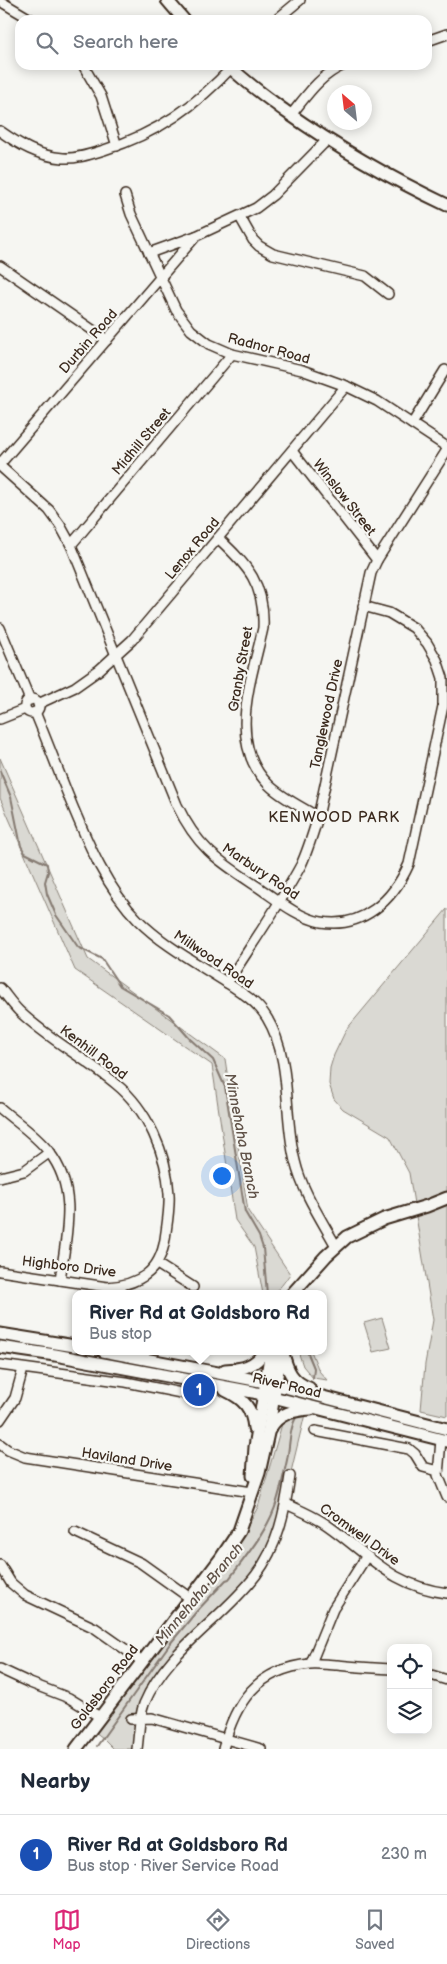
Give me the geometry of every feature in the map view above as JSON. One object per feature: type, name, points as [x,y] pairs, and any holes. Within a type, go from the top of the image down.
[{"type":"main road","points":[[167,0],[180,15]]},
{"type":"main road","points":[[235,70],[255,90],[327,140],[357,158],[446,203]]},
{"type":"main road","points":[[296,1290],[336,1246],[362,1229],[384,1219],[447,1198]]},
{"type":"main road","points":[[303,1290],[307,1278]]},
{"type":"main road","points":[[0,1334],[72,1346]]},
{"type":"main road","name":"River Road","points":[[0,1347],[55,1355],[213,1384],[269,1389],[338,1401],[447,1429]]},
{"type":"main road","name":"River Road","points":[[124,1355],[188,1367],[269,1389],[322,1409],[444,1441]]},
{"type":"main road","points":[[188,1367],[219,1370],[240,1369],[251,1365],[262,1355]]},
{"type":"main road","name":"Goldsboro Road","points":[[76,1749],[221,1558],[239,1531],[263,1458],[268,1433],[271,1355]]},
{"type":"main road","name":"Goldsboro Road","points":[[252,1492],[255,1447],[269,1389],[281,1355]]},
{"type":"main road","points":[[283,1355],[288,1370],[298,1382],[338,1401]]},
{"type":"main road","points":[[213,1384],[242,1399],[250,1409],[255,1447]]},
{"type":"main road","points":[[268,1433],[272,1425],[285,1414],[293,1411],[322,1409]]},
{"type":"street","points":[[282,15],[300,0]]},
{"type":"street","points":[[0,1],[24,15]]},
{"type":"street","points":[[432,39],[447,34]]},
{"type":"street","points":[[86,70],[101,96],[117,146]]},
{"type":"street","points":[[0,131],[21,146],[35,152],[64,158],[85,156],[149,133],[180,114],[201,98],[227,70]]},
{"type":"street","points":[[291,115],[314,85],[335,70]]},
{"type":"street","name":"Durbin Road","points":[[149,253],[240,217],[273,195],[327,140]]},
{"type":"street","name":"Radnor Road","points":[[125,195],[149,253],[176,310],[191,330],[208,344],[232,354],[302,370],[346,386],[377,401],[447,448]]},
{"type":"street","points":[[240,217],[253,240],[273,254],[365,276],[388,294]]},
{"type":"street","name":"Durbin Road","points":[[0,465],[196,236]]},
{"type":"street","points":[[0,266],[107,340]]},
{"type":"street","name":"Midhill Street","points":[[71,545],[232,354]]},
{"type":"street","points":[[412,424],[445,370]]},
{"type":"street","name":"Lenox Road","points":[[34,705],[75,687],[117,656],[346,386]]},
{"type":"street","name":"Tanglewood Drive","points":[[227,983],[279,901],[301,864],[308,847],[318,817],[371,573],[447,448]]},
{"type":"street","name":"Winslow Street","points":[[292,451],[378,560]]},
{"type":"street","name":"Marbury Road","points":[[0,465],[48,510],[60,525],[71,545],[177,805],[194,834],[217,860],[300,914],[320,922],[340,923],[362,917],[378,908],[391,895],[408,864],[437,737],[442,706],[443,678],[434,654],[427,643],[414,628],[389,613],[363,606]]},
{"type":"street","name":"Granby Street","points":[[218,538],[248,567],[256,582],[263,614],[263,628],[245,713],[245,735],[249,754],[261,776],[271,787],[318,817]]},
{"type":"street","name":"Millwood Road","points":[[0,628],[34,705],[94,857],[114,891],[139,921],[170,946],[227,983],[258,1006],[267,1017],[282,1055],[289,1129],[295,1162],[302,1183],[336,1246]]},
{"type":"street","points":[[0,719],[25,709],[28,712],[34,705]]},
{"type":"street","points":[[437,737],[447,740]]},
{"type":"street","name":"Kenhill Road","points":[[0,988],[18,1010],[36,1026],[117,1085],[134,1103],[149,1125],[162,1156],[169,1194],[169,1214],[164,1247],[157,1264]]},
{"type":"street","points":[[0,1108],[50,1152],[63,1175],[69,1201],[69,1216],[60,1280]]},
{"type":"street","points":[[0,1177],[24,1171],[50,1152]]},
{"type":"street","points":[[157,1264],[193,1288]]},
{"type":"street","name":"Highboro Drive","points":[[0,1271],[107,1287],[123,1286],[143,1277],[157,1264]]},
{"type":"street","points":[[0,1365],[126,1382],[201,1398]]},
{"type":"street","points":[[0,1420],[15,1398],[23,1369]]},
{"type":"street","points":[[315,1431],[408,1449],[415,1454],[423,1467],[438,1471]]},
{"type":"street","points":[[444,1441],[438,1471],[447,1497]]},
{"type":"street","name":"Haviland Drive","points":[[0,1444],[8,1450],[25,1457],[252,1492]]},
{"type":"street","points":[[137,1749],[146,1702],[159,1677],[194,1636],[233,1603],[257,1574],[275,1539],[286,1504],[290,1476]]},
{"type":"street","name":"Cromwell Drive","points":[[286,1504],[309,1514],[327,1526],[391,1575],[421,1588],[447,1593]]},
{"type":"street","points":[[75,1532],[141,1563],[190,1598]]},
{"type":"street","points":[[311,1663],[333,1609],[366,1557]]},
{"type":"street","points":[[0,1565],[11,1582],[25,1595],[95,1628],[142,1660]]},
{"type":"street","points":[[223,1749],[231,1721],[240,1703],[254,1687],[271,1675],[290,1667],[311,1663],[387,1669]]},
{"type":"street","points":[[0,1669],[69,1698],[100,1717]]},
{"type":"street","points":[[432,1675],[447,1680]]},
{"type":"street","points":[[131,1719],[152,1718],[261,1749]]},
{"type":"shaded area","points":[[0,758],[88,959],[225,1059],[248,1211],[290,1274],[277,1290],[262,1290],[254,1247],[235,1220],[212,1065],[75,970],[0,798]]},
{"type":"shaded area","points":[[447,909],[447,1416],[421,1410],[425,1364],[433,1320],[409,1173],[390,1137],[343,1109],[334,1099],[329,1084],[330,1068],[334,1055],[346,1030]]},
{"type":"shaded area","points":[[382,1318],[391,1348],[373,1352],[364,1323]]},
{"type":"shaded area","points":[[299,1355],[313,1355],[319,1371],[327,1380],[313,1378],[303,1366]]},
{"type":"shaded area","points":[[305,1414],[290,1476],[286,1504],[257,1574],[194,1636],[146,1701],[137,1749],[114,1749],[91,1729],[231,1556],[258,1507],[282,1424],[291,1416]]},
{"type":"waterway","name":"Minnehaha Branch","points":[[0,771],[11,797],[21,846],[25,853],[47,864],[48,872],[45,882],[47,894],[56,915],[78,947],[102,959],[120,986],[169,1015],[190,1039],[213,1060],[225,1087],[245,1212],[259,1236],[263,1248],[267,1290]]},
{"type":"waterway","name":"Minnehaha Branch","points":[[309,1355],[314,1368],[313,1378]]},
{"type":"waterway","name":"Minnehaha Branch","points":[[97,1746],[169,1645],[197,1611],[229,1579],[263,1532],[269,1522],[278,1496],[287,1460],[291,1432],[297,1416]]},
{"type":"place","name":"River Rd at Goldsboro Rd","points":[[199,1390]]},
{"type":"district","name":"KENWOOD PARK","points":[[334,817]]}]
